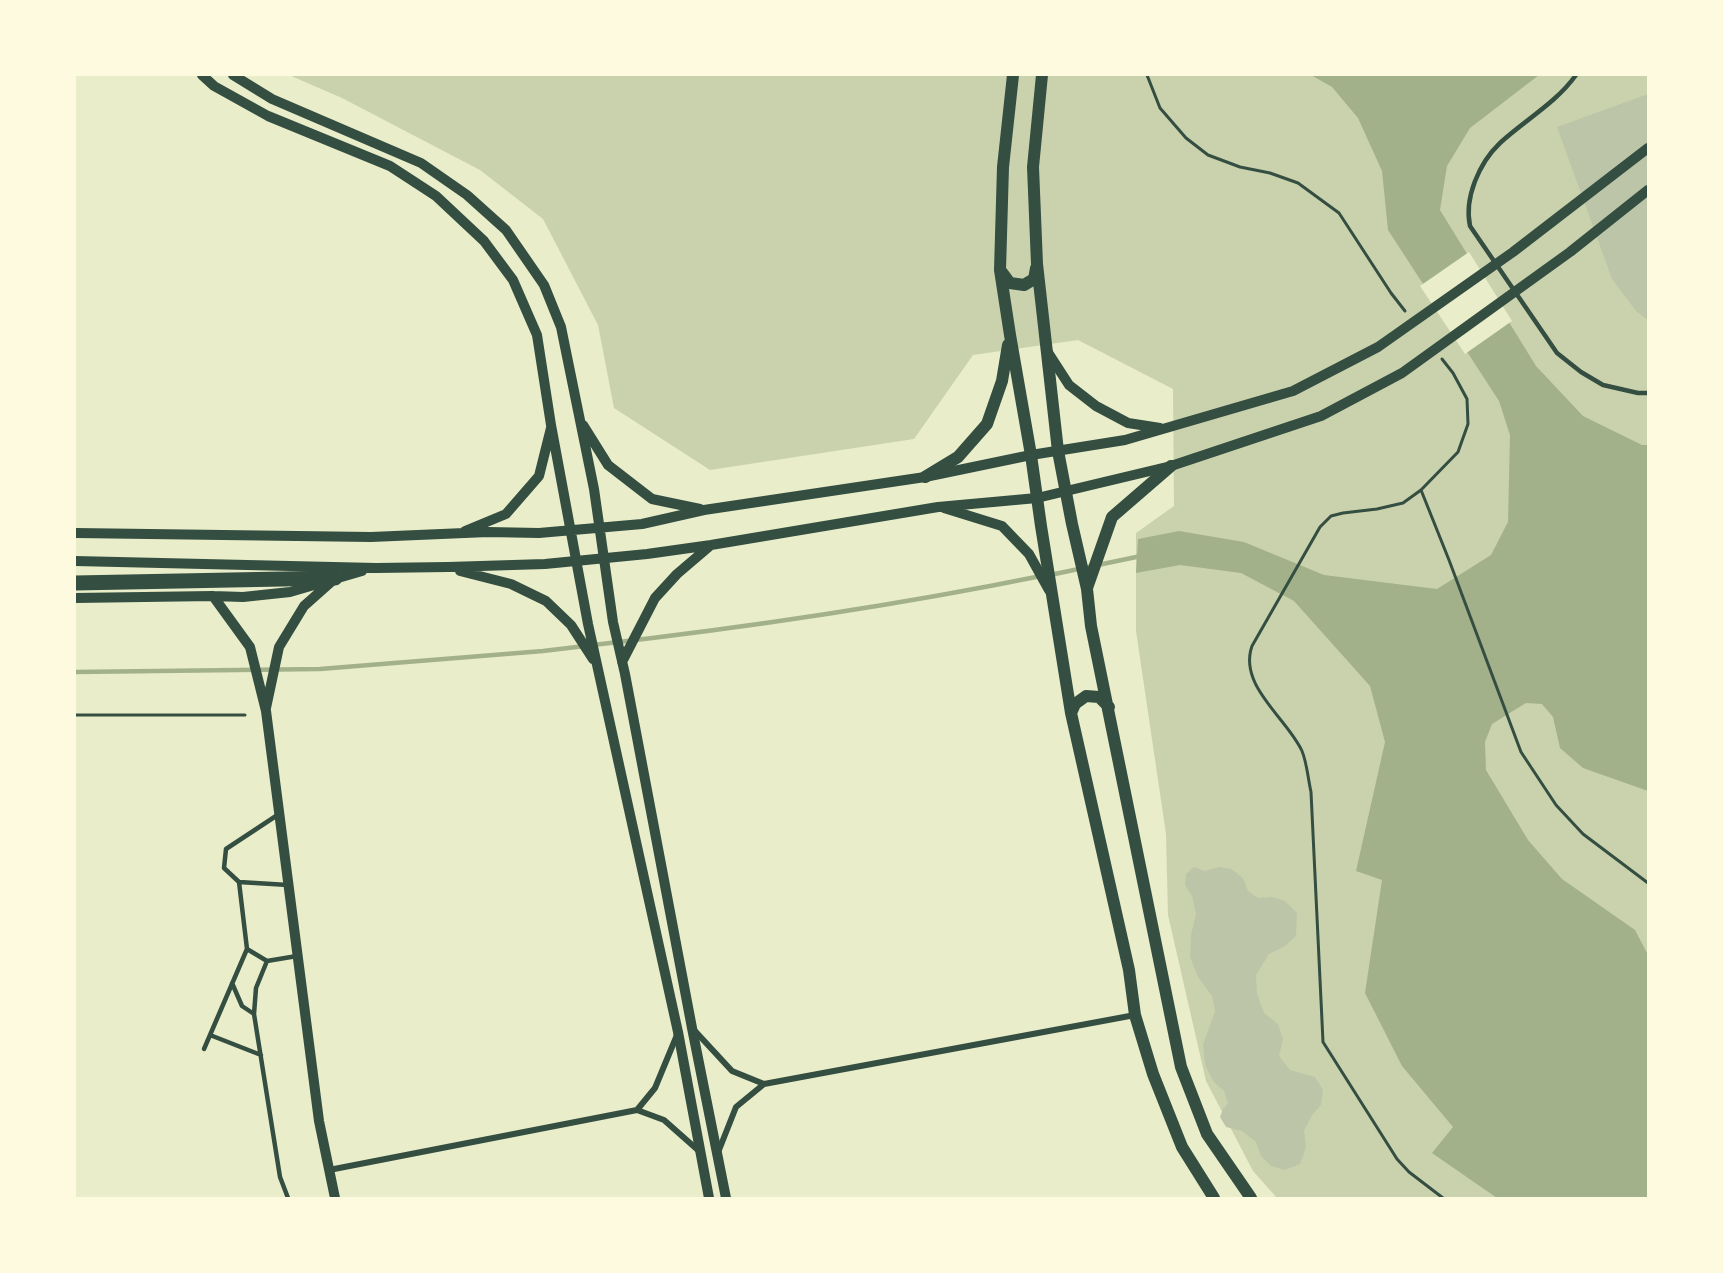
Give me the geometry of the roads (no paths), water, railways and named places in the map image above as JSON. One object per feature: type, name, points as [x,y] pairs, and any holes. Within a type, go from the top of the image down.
[{"type":"main road","points":[[1013,75],[1003,167],[1000,270],[1071,713],[1129,970],[1135,1015],[1154,1074],[1182,1147],[1214,1198]]},
{"type":"main road","points":[[1042,75],[1033,167],[1037,264],[1058,451],[1087,589],[1091,626],[1181,1067],[1208,1134],[1251,1198]]},
{"type":"main road","points":[[1000,270],[1010,283],[1024,285],[1034,279],[1037,264]]},
{"type":"main road","points":[[924,477],[958,457],[987,424],[1002,381],[1010,335]]},
{"type":"main road","points":[[1087,589],[1112,517],[1171,466]]},
{"type":"main road","points":[[75,583],[335,578]]},
{"type":"main road","points":[[1071,713],[1075,704],[1086,696],[1099,697],[1109,707]]},
{"type":"street","points":[[202,75],[214,86],[268,116],[390,166],[436,196],[484,241],[513,280],[537,334],[551,425],[588,624],[678,1032],[709,1198]]},
{"type":"street","points":[[233,75],[272,99],[420,163],[467,195],[506,230],[544,285],[561,327],[594,489],[613,622],[726,1198]]},
{"type":"street","points":[[75,533],[371,537],[459,533],[539,534],[642,524],[704,510],[924,477],[1031,455],[1125,440],[1293,391],[1378,347],[1513,252],[1648,148]]},
{"type":"street","points":[[75,561],[376,568],[544,564],[711,545],[938,507],[1037,498],[1171,466],[1321,416],[1402,373],[1570,252],[1648,190]]},
{"type":"street","points":[[1046,350],[1069,385],[1096,406],[1128,423],[1163,428]]},
{"type":"street","points":[[578,418],[608,465],[652,499],[704,510]]},
{"type":"street","points":[[459,533],[506,514],[539,476],[551,425]]},
{"type":"street","points":[[938,507],[1002,526],[1029,554],[1052,594]]},
{"type":"street","points":[[622,662],[655,598],[677,574],[711,545]]},
{"type":"street","points":[[448,567],[511,584],[546,601],[571,625],[597,669]]},
{"type":"street","points":[[75,598],[243,597],[290,592],[376,568]]},
{"type":"street","points":[[266,710],[279,647],[304,606],[335,578]]},
{"type":"street","points":[[213,596],[250,647],[266,710],[319,1121],[335,1198]]},
{"type":"street","points":[[717,1153],[736,1107],[764,1084],[1135,1015]]},
{"type":"street","points":[[692,1028],[732,1071],[764,1084]]},
{"type":"street","points":[[637,1110],[656,1088],[678,1032]]},
{"type":"street","points":[[329,1170],[637,1110],[664,1120],[701,1152]]},
{"type":"lane","points":[[1576,75],[1556,98],[1498,144],[1472,186],[1467,215],[1470,226],[1557,353],[1581,372],[1603,385],[1648,393]]},
{"type":"lane","points":[[279,814],[226,849],[224,868],[239,882],[288,885]]},
{"type":"lane","points":[[204,1049],[247,949],[239,882]]},
{"type":"lane","points":[[247,949],[267,961],[297,956]]},
{"type":"lane","points":[[267,961],[256,988],[254,1014],[280,1177],[288,1198]]},
{"type":"lane","points":[[232,983],[242,1005],[254,1014]]},
{"type":"lane","points":[[210,1035],[261,1055]]},
{"type":"waterway","points":[[1050,575],[1141,556]]},
{"type":"waterway","points":[[593,645],[818,615],[1041,576]]},
{"type":"waterway","points":[[75,672],[320,669],[585,646]]}]
